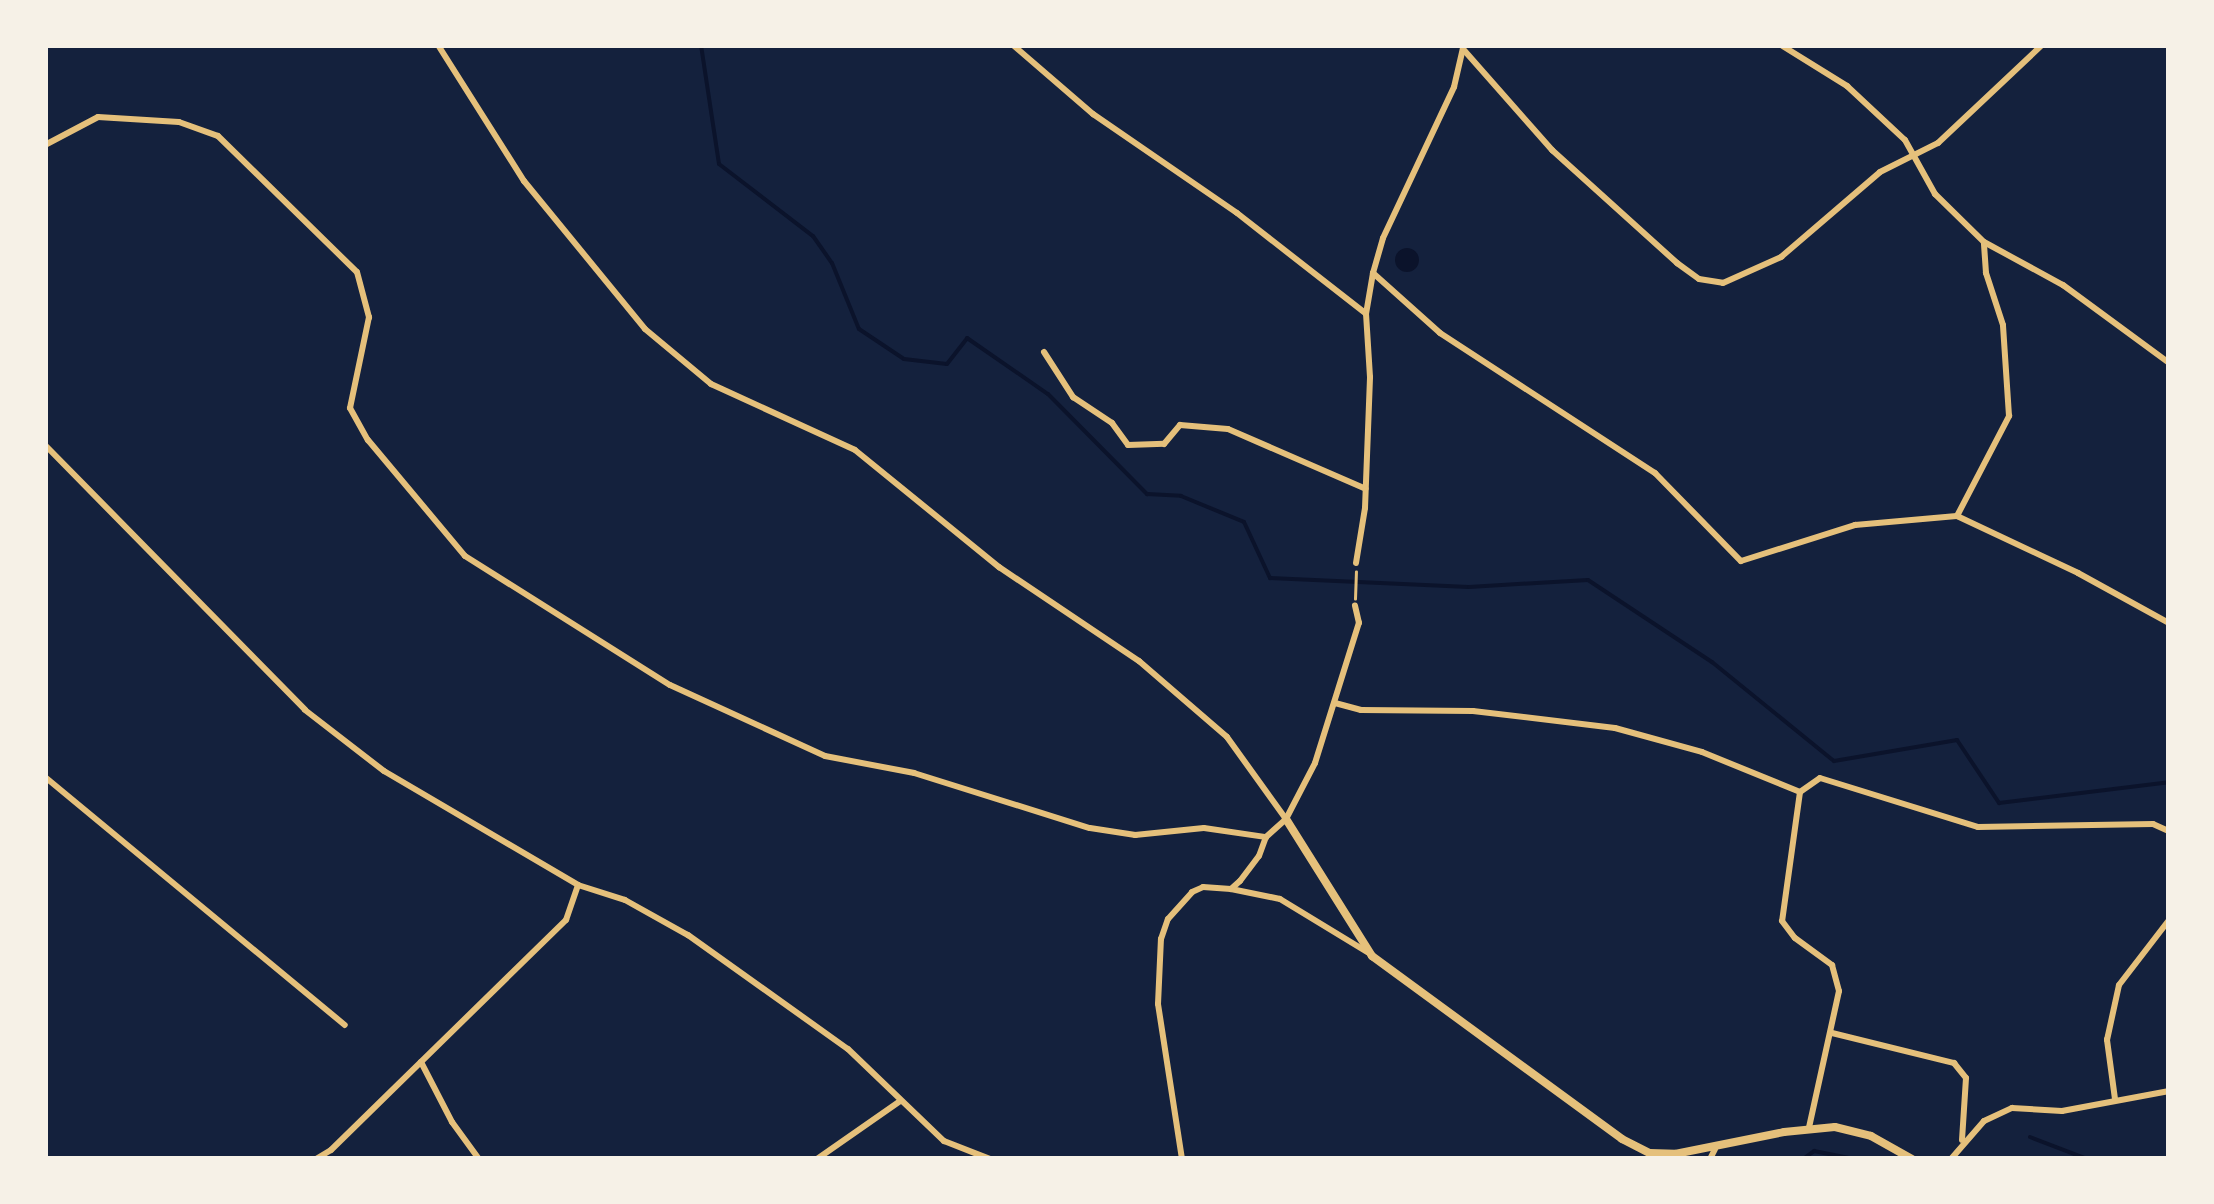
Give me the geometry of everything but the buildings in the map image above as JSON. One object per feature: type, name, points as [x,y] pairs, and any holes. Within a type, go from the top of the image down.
[{"type":"street","points":[[438,45],[524,181],[645,328],[711,384],[855,450],[999,566],[1139,661],[1227,737],[1286,819],[1372,956]]},
{"type":"street","points":[[1013,45],[1093,114],[1237,213],[1366,314]]},
{"type":"street","points":[[1781,45],[1847,86],[1905,140],[1934,194],[1984,242],[2063,284],[2169,363]]},
{"type":"street","points":[[1463,47],[1552,150],[1676,264],[1699,279],[1723,283],[1780,256],[1880,172],[1913,157],[1960,124],[2042,45]]},
{"type":"street","points":[[1356,563],[1366,489],[1370,377],[1366,314],[1372,273],[1383,238],[1454,87],[1463,47]]},
{"type":"street","points":[[45,145],[98,117],[179,122],[218,136],[231,146],[357,272],[369,317],[350,408],[368,440],[465,556],[670,685],[825,756],[914,773],[1090,828],[1134,836],[1204,828],[1266,837]]},
{"type":"street","points":[[1957,516],[2009,416],[2003,325],[1986,273],[1984,242]]},
{"type":"street","points":[[1372,273],[1440,333],[1655,473],[1741,561],[1855,524],[1957,516],[2078,572],[2169,623]]},
{"type":"street","points":[[1044,352],[1074,397],[1112,423],[1128,445],[1164,444],[1180,425],[1228,429],[1366,489]]},
{"type":"street","points":[[45,445],[305,710],[384,771],[578,885],[625,900],[688,936],[848,1049],[944,1141],[990,1159]]},
{"type":"street","points":[[1231,889],[1252,868],[1266,837],[1286,819],[1315,763],[1359,623],[1355,605]]},
{"type":"street","points":[[1335,703],[1361,710],[1473,711],[1615,728],[1702,752],[1800,792]]},
{"type":"street","points":[[45,777],[346,1025]]},
{"type":"street","points":[[1809,1128],[1839,991],[1837,975],[1821,953],[1795,938],[1782,921],[1800,792],[1820,778],[1978,827],[2154,824],[2169,830]]},
{"type":"street","points":[[316,1159],[331,1150],[566,920],[578,885]]},
{"type":"street","points":[[1182,1159],[1158,1004],[1160,939],[1168,920],[1192,892],[1203,887],[1280,900],[1372,956],[1622,1139],[1650,1153],[1715,1148],[1809,1128],[1835,1127],[1870,1136],[1912,1159]]},
{"type":"street","points":[[2115,1099],[2108,1040],[2119,985],[2169,920]]},
{"type":"street","points":[[1832,1033],[1954,1063],[1966,1078],[1962,1141]]},
{"type":"street","points":[[421,1062],[452,1122],[479,1159]]},
{"type":"street","points":[[1951,1159],[1962,1141],[1984,1121],[2012,1108],[2062,1111],[2169,1091]]},
{"type":"street","points":[[817,1159],[900,1101]]},
{"type":"street","points":[[1710,1159],[1715,1148]]},
{"type":"path","points":[[1355,605],[1356,563]]},
{"type":"water","points":[[1407,248],[1416,251],[1416,269],[1407,272],[1398,269],[1395,260],[1398,251]]},
{"type":"waterway","points":[[701,45],[719,164],[813,236],[832,263],[859,329],[904,359],[947,364],[967,338],[1048,394],[1147,494],[1181,496],[1244,522],[1270,578],[1469,587],[1588,580],[1712,662],[1834,761],[1957,740],[1999,803],[2169,782]]},
{"type":"waterway","points":[[2030,1137],[2087,1159]]},
{"type":"waterway","points":[[1803,1159],[1814,1151],[1854,1159]]}]
